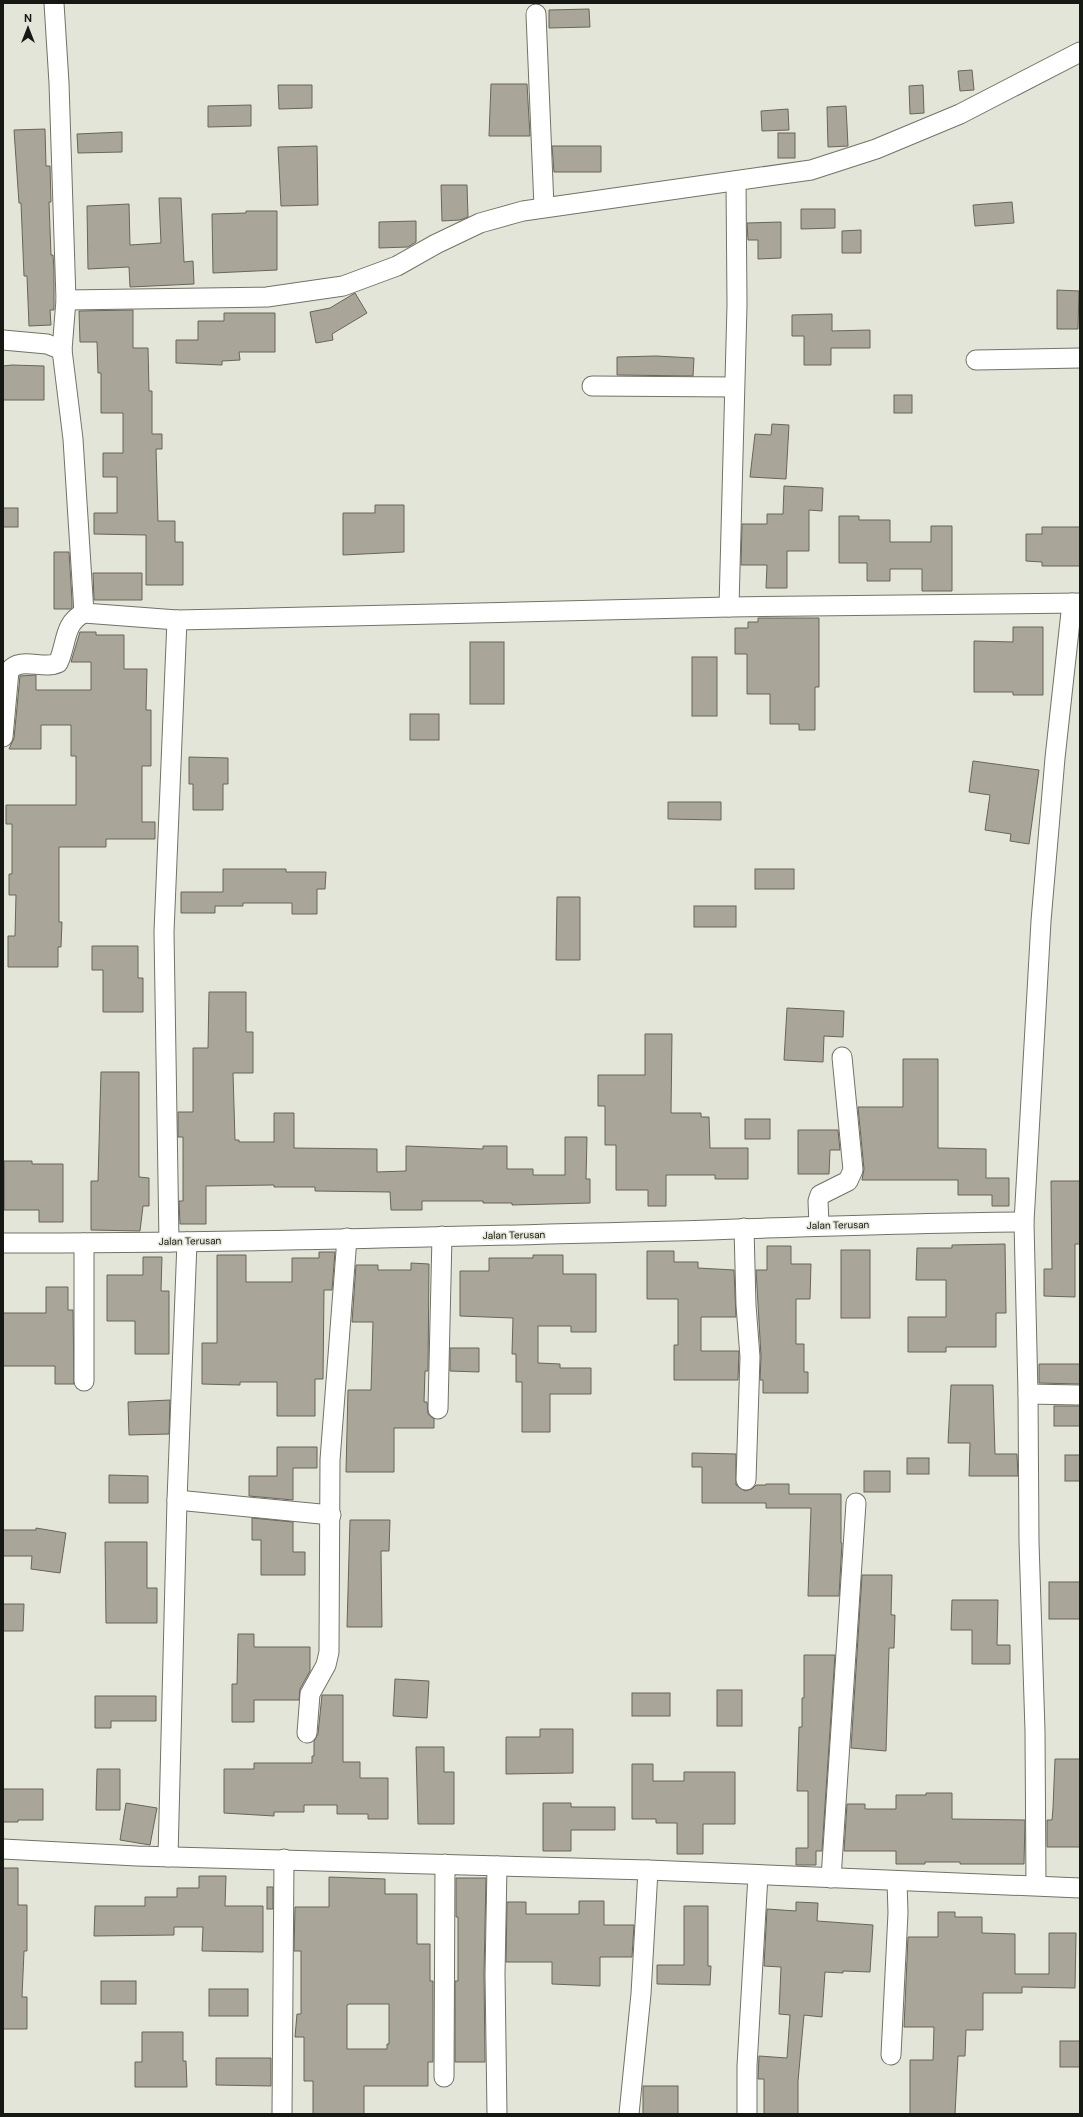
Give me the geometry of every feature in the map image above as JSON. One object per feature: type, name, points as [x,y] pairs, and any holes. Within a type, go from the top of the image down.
[{"type":"street","points":[[54,3],[59,84],[66,300],[62,350],[73,439],[84,613]]},
{"type":"street","points":[[536,14],[544,208]]},
{"type":"street","points":[[66,300],[267,297],[343,286],[397,266],[480,222],[523,210],[736,193],[876,149],[960,114],[1080,52]]},
{"type":"street","points":[[729,607],[737,305],[736,193]]},
{"type":"street","points":[[3,340],[47,344],[62,350]]},
{"type":"street","points":[[976,360],[1080,358]]},
{"type":"street","points":[[592,386],[734,387]]},
{"type":"street","points":[[3,737],[9,671],[12,667],[19,664],[52,665],[58,663],[69,625],[77,616],[84,613],[177,620],[729,607],[1076,603],[1055,758],[1041,921],[1024,1222],[1028,1394],[1029,1542],[1035,1730],[1036,1885]]},
{"type":"street","points":[[169,1242],[164,932],[177,620]]},
{"type":"street","points":[[819,1225],[818,1201],[820,1195],[848,1181],[852,1170],[842,1057]]},
{"type":"street","name":"Jalan Terusan","points":[[3,1243],[188,1242],[819,1225],[1024,1222]]},
{"type":"street","points":[[744,1228],[746,1305],[750,1357],[746,1480]]},
{"type":"street","points":[[438,1409],[442,1236]]},
{"type":"street","points":[[307,1733],[310,1694],[326,1665],[329,1652],[330,1460],[347,1238]]},
{"type":"street","points":[[168,1857],[177,1500],[188,1242]]},
{"type":"street","points":[[84,1243],[84,1381]]},
{"type":"street","points":[[1028,1394],[1080,1395]]},
{"type":"street","points":[[177,1500],[330,1515]]},
{"type":"street","points":[[831,1878],[856,1503]]},
{"type":"street","points":[[3,1849],[168,1857],[648,1870],[1080,1888]]},
{"type":"street","points":[[282,2114],[284,1859]]},
{"type":"street","points":[[444,2077],[445,1864]]},
{"type":"street","points":[[497,1866],[497,2114]]},
{"type":"street","points":[[630,2114],[641,1994],[648,1870]]},
{"type":"street","points":[[747,2114],[747,2066],[758,1875]]},
{"type":"street","points":[[891,2055],[898,1913],[897,1881]]},
{"type":"building","points":[[589,9],[590,27],[549,28],[549,10]]},
{"type":"building","points":[[972,70],[974,90],[960,91],[958,71]]},
{"type":"building","points":[[491,84],[527,84],[530,136],[489,136]]},
{"type":"building","points":[[278,85],[312,85],[312,108],[279,109]]},
{"type":"building","points":[[923,85],[924,113],[910,114],[909,86]]},
{"type":"building","points":[[251,105],[251,126],[208,127],[208,106]]},
{"type":"building","points":[[846,106],[848,146],[828,147],[827,107]]},
{"type":"building","points":[[788,109],[789,130],[762,131],[761,111]]},
{"type":"building","points":[[45,129],[46,166],[50,166],[51,202],[49,202],[51,255],[53,255],[54,269],[54,310],[50,310],[51,325],[29,326],[27,276],[24,276],[21,203],[19,203],[14,130]]},
{"type":"building","points":[[122,132],[122,152],[78,153],[77,134]]},
{"type":"building","points":[[778,133],[795,133],[795,158],[778,158]]},
{"type":"building","points":[[317,146],[318,205],[281,206],[278,147]]},
{"type":"building","points":[[552,146],[601,146],[601,172],[554,172]]},
{"type":"building","points":[[441,185],[467,185],[468,217],[460,220],[442,221]]},
{"type":"building","points":[[159,198],[181,198],[184,262],[193,261],[194,284],[130,287],[129,267],[88,269],[87,206],[129,204],[130,245],[161,243]]},
{"type":"building","points":[[1012,202],[1014,223],[975,226],[973,205]]},
{"type":"building","points":[[801,209],[835,209],[835,228],[801,229]]},
{"type":"building","points":[[246,211],[277,211],[277,270],[213,273],[212,214],[246,213]]},
{"type":"building","points":[[416,221],[416,242],[408,247],[379,248],[379,222]]},
{"type":"building","points":[[781,222],[781,258],[758,259],[758,240],[748,240],[747,223]]},
{"type":"building","points":[[861,230],[861,253],[842,253],[842,231]]},
{"type":"building","points":[[1057,290],[1079,291],[1078,329],[1057,329]]},
{"type":"building","points":[[355,293],[367,313],[332,334],[333,340],[316,343],[310,312],[330,308]]},
{"type":"building","points":[[133,310],[133,348],[148,348],[149,391],[152,391],[152,434],[162,434],[162,449],[156,449],[158,521],[175,521],[175,542],[183,542],[183,585],[146,585],[146,535],[94,534],[94,513],[117,513],[117,477],[103,477],[103,453],[123,453],[123,413],[101,413],[101,373],[98,373],[97,342],[80,342],[79,311]]},
{"type":"building","points":[[224,313],[275,313],[275,352],[239,352],[240,360],[222,361],[222,365],[176,363],[176,340],[198,340],[198,321],[224,321]]},
{"type":"building","points":[[832,314],[832,331],[870,330],[870,348],[831,348],[831,365],[804,365],[804,336],[792,336],[792,315]]},
{"type":"building","points":[[656,356],[694,358],[693,376],[617,375],[617,357]]},
{"type":"building","points":[[3,366],[44,366],[44,400],[3,400]]},
{"type":"building","points":[[894,395],[912,395],[912,413],[894,413]]},
{"type":"building","points":[[772,424],[789,425],[786,479],[750,477],[755,434],[771,435]]},
{"type":"building","points":[[784,486],[823,488],[822,511],[809,510],[809,551],[787,551],[787,588],[766,588],[767,565],[741,565],[742,524],[767,524],[767,514],[783,514]]},
{"type":"building","points":[[375,505],[404,505],[404,552],[343,555],[343,513],[375,513]]},
{"type":"building","points":[[3,508],[18,508],[18,527],[3,527]]},
{"type":"building","points":[[839,516],[859,516],[859,520],[890,520],[890,542],[931,542],[931,526],[952,526],[952,591],[922,591],[922,569],[890,569],[890,581],[867,581],[867,563],[839,563]]},
{"type":"building","points":[[1042,527],[1080,527],[1080,566],[1042,566],[1042,562],[1026,561],[1026,534],[1042,534]]},
{"type":"building","points":[[54,552],[69,552],[72,600],[72,608],[70,609],[54,609]]},
{"type":"building","points":[[93,573],[142,573],[142,600],[94,600]]},
{"type":"building","points":[[758,618],[819,618],[819,687],[815,687],[815,730],[799,730],[799,724],[770,724],[770,694],[747,694],[747,654],[735,654],[735,628],[748,628],[748,622],[758,622]]},
{"type":"building","points":[[1013,627],[1043,627],[1043,695],[1013,695],[1013,692],[974,692],[974,641],[1013,642]]},
{"type":"building","points":[[80,632],[96,632],[96,635],[124,635],[124,669],[147,669],[146,710],[151,710],[151,766],[142,766],[142,822],[155,822],[155,839],[106,839],[106,847],[59,847],[59,922],[62,922],[61,947],[58,947],[58,967],[8,967],[8,936],[15,936],[16,895],[9,895],[9,874],[12,874],[12,824],[6,824],[6,805],[76,805],[76,756],[71,756],[71,725],[41,725],[41,749],[9,749],[14,738],[20,676],[36,675],[36,690],[91,690],[91,662],[71,662]]},
{"type":"building","points":[[470,642],[504,642],[504,704],[470,704]]},
{"type":"building","points":[[692,657],[717,657],[717,716],[692,716]]},
{"type":"building","points":[[410,714],[439,714],[439,740],[410,740]]},
{"type":"building","points":[[189,757],[228,758],[228,784],[223,784],[223,810],[193,810],[193,784],[189,784]]},
{"type":"building","points":[[973,761],[1039,770],[1029,844],[1010,841],[1011,834],[985,830],[990,795],[969,792]]},
{"type":"building","points":[[668,802],[721,802],[721,820],[668,819]]},
{"type":"building","points":[[223,869],[286,869],[286,872],[326,872],[325,889],[317,889],[317,914],[292,914],[292,903],[243,903],[243,906],[215,906],[215,913],[181,913],[181,892],[223,892]]},
{"type":"building","points":[[755,869],[794,869],[794,889],[755,889]]},
{"type":"building","points":[[557,897],[580,897],[580,960],[556,960]]},
{"type":"building","points":[[694,906],[736,906],[736,927],[694,927]]},
{"type":"building","points":[[92,946],[138,946],[138,978],[143,978],[143,1012],[103,1012],[103,970],[92,970]]},
{"type":"building","points":[[209,992],[246,992],[246,1032],[253,1032],[253,1073],[233,1073],[235,1140],[239,1140],[239,1142],[274,1142],[274,1113],[294,1113],[294,1148],[377,1149],[377,1172],[406,1171],[406,1146],[483,1149],[483,1146],[507,1146],[507,1169],[533,1169],[533,1175],[565,1175],[565,1137],[587,1137],[586,1179],[590,1179],[590,1203],[512,1205],[512,1203],[483,1203],[483,1201],[422,1201],[422,1210],[391,1210],[390,1192],[315,1191],[315,1187],[274,1187],[274,1185],[206,1186],[206,1224],[180,1224],[179,1201],[183,1201],[183,1137],[178,1137],[178,1112],[193,1112],[193,1048],[208,1048]]},
{"type":"building","points":[[787,1008],[844,1011],[843,1037],[824,1036],[823,1062],[784,1060]]},
{"type":"building","points":[[645,1034],[672,1034],[671,1113],[701,1113],[701,1117],[709,1117],[710,1148],[748,1148],[748,1179],[715,1179],[715,1175],[666,1175],[666,1206],[648,1206],[648,1190],[616,1190],[616,1145],[605,1145],[605,1106],[598,1106],[598,1075],[645,1075]]},
{"type":"building","points":[[903,1059],[938,1059],[938,1148],[986,1149],[986,1178],[1009,1178],[1009,1206],[992,1206],[992,1195],[958,1195],[958,1180],[862,1180],[864,1169],[858,1107],[903,1107]]},
{"type":"building","points":[[101,1072],[139,1072],[139,1177],[149,1178],[149,1206],[143,1206],[140,1231],[91,1230],[91,1181],[98,1181]]},
{"type":"building","points":[[745,1119],[770,1119],[770,1139],[745,1139]]},
{"type":"building","points":[[798,1130],[838,1130],[840,1150],[830,1150],[829,1174],[798,1174]]},
{"type":"building","points":[[4,1161],[32,1161],[32,1164],[63,1164],[63,1222],[39,1222],[39,1210],[4,1210]]},
{"type":"building","points":[[1051,1181],[1080,1181],[1080,1244],[1075,1244],[1075,1297],[1044,1296],[1044,1269],[1052,1269]]},
{"type":"building","points":[[1005,1244],[1006,1313],[996,1313],[996,1347],[946,1347],[946,1352],[908,1352],[908,1317],[946,1317],[946,1280],[916,1280],[917,1248],[952,1248],[952,1245]]},
{"type":"building","points":[[767,1246],[791,1246],[791,1264],[811,1264],[810,1299],[796,1299],[796,1344],[804,1344],[804,1372],[808,1372],[808,1393],[763,1393],[763,1380],[760,1380],[761,1356],[756,1270],[767,1270]]},
{"type":"building","points":[[841,1250],[870,1250],[870,1318],[841,1318]]},
{"type":"building","points":[[647,1251],[674,1251],[674,1262],[698,1262],[698,1268],[734,1270],[736,1317],[701,1317],[701,1351],[739,1351],[738,1380],[674,1380],[674,1345],[678,1345],[678,1299],[647,1299]]},
{"type":"building","points":[[319,1252],[335,1252],[332,1290],[324,1290],[323,1379],[315,1379],[315,1416],[277,1416],[277,1382],[240,1382],[240,1385],[202,1384],[202,1343],[217,1343],[217,1255],[246,1255],[246,1282],[292,1282],[292,1258],[319,1258]]},
{"type":"building","points":[[533,1255],[563,1255],[563,1274],[596,1274],[596,1332],[571,1332],[571,1326],[538,1326],[538,1363],[560,1364],[560,1368],[591,1368],[591,1394],[550,1394],[550,1432],[522,1432],[522,1382],[516,1382],[516,1354],[512,1354],[513,1318],[460,1316],[460,1271],[489,1271],[489,1258],[533,1258]]},
{"type":"building","points":[[143,1257],[162,1257],[161,1291],[169,1291],[169,1354],[135,1354],[135,1321],[107,1321],[107,1275],[143,1275]]},
{"type":"building","points":[[411,1263],[429,1264],[428,1371],[425,1371],[424,1402],[427,1402],[428,1414],[434,1419],[434,1428],[394,1428],[394,1472],[346,1472],[348,1390],[371,1390],[373,1322],[352,1322],[356,1265],[378,1265],[378,1270],[411,1270]]},
{"type":"building","points":[[46,1287],[68,1287],[68,1310],[73,1310],[74,1384],[55,1384],[55,1366],[3,1366],[3,1313],[46,1313]]},
{"type":"building","points":[[450,1348],[479,1348],[479,1372],[450,1371]]},
{"type":"building","points":[[1039,1364],[1080,1364],[1080,1384],[1039,1383]]},
{"type":"building","points":[[951,1385],[993,1385],[995,1454],[1017,1454],[1018,1476],[969,1476],[970,1443],[948,1443]]},
{"type":"building","points":[[170,1400],[169,1434],[129,1435],[128,1402]]},
{"type":"building","points":[[1054,1406],[1080,1406],[1080,1426],[1054,1426]]},
{"type":"building","points":[[277,1447],[317,1447],[317,1468],[293,1468],[293,1500],[249,1496],[249,1476],[277,1476]]},
{"type":"building","points":[[692,1453],[736,1454],[736,1485],[745,1491],[752,1489],[756,1485],[789,1484],[789,1494],[841,1494],[842,1543],[839,1596],[808,1596],[811,1508],[766,1508],[766,1503],[702,1503],[702,1467],[692,1467]]},
{"type":"building","points":[[1065,1455],[1080,1455],[1080,1481],[1065,1481]]},
{"type":"building","points":[[907,1458],[929,1458],[929,1474],[907,1474]]},
{"type":"building","points":[[864,1471],[890,1471],[890,1492],[864,1492]]},
{"type":"building","points":[[109,1475],[148,1476],[148,1503],[109,1503]]},
{"type":"building","points":[[252,1518],[293,1522],[293,1552],[305,1552],[305,1575],[261,1575],[261,1540],[252,1540]]},
{"type":"building","points":[[350,1520],[390,1520],[389,1551],[381,1551],[382,1627],[347,1627]]},
{"type":"building","points":[[36,1528],[66,1533],[60,1573],[31,1569],[32,1556],[3,1556],[3,1530],[36,1530]]},
{"type":"building","points":[[105,1542],[147,1542],[147,1588],[157,1588],[157,1623],[106,1623]]},
{"type":"building","points":[[862,1575],[892,1575],[891,1615],[895,1615],[894,1648],[889,1648],[886,1751],[851,1748]]},
{"type":"building","points":[[1049,1582],[1080,1582],[1080,1619],[1049,1619]]},
{"type":"building","points":[[952,1600],[998,1600],[997,1645],[1010,1645],[1010,1664],[972,1664],[972,1630],[951,1630]]},
{"type":"building","points":[[3,1604],[24,1604],[23,1631],[3,1631]]},
{"type":"building","points":[[238,1634],[254,1634],[254,1647],[310,1647],[310,1671],[300,1689],[299,1700],[254,1700],[254,1722],[232,1722],[232,1684],[237,1684]]},
{"type":"building","points":[[804,1655],[835,1655],[822,1851],[816,1851],[816,1865],[796,1865],[796,1848],[808,1848],[808,1791],[797,1791],[799,1727],[802,1727],[802,1698],[804,1698]]},
{"type":"building","points":[[395,1679],[429,1681],[427,1718],[393,1716]]},
{"type":"building","points":[[717,1690],[742,1690],[742,1726],[717,1726]]},
{"type":"building","points":[[632,1693],[670,1693],[670,1716],[632,1716]]},
{"type":"building","points":[[322,1695],[343,1695],[343,1762],[360,1762],[360,1778],[388,1778],[388,1819],[368,1819],[368,1814],[337,1814],[337,1805],[304,1805],[304,1812],[274,1812],[274,1816],[224,1813],[224,1769],[254,1769],[254,1763],[312,1763],[312,1756],[314,1756],[314,1741],[318,1734]]},
{"type":"building","points":[[95,1696],[156,1696],[156,1721],[111,1721],[111,1728],[95,1728]]},
{"type":"building","points":[[540,1729],[573,1729],[573,1773],[506,1774],[506,1737],[540,1737]]},
{"type":"building","points":[[416,1747],[444,1747],[444,1772],[454,1772],[454,1824],[418,1824]]},
{"type":"building","points":[[1055,1759],[1080,1759],[1080,1847],[1047,1847],[1047,1820],[1052,1820]]},
{"type":"building","points":[[632,1764],[653,1764],[653,1781],[684,1781],[684,1772],[735,1772],[735,1824],[703,1824],[703,1854],[677,1854],[677,1823],[656,1823],[656,1819],[632,1819]]},
{"type":"building","points":[[97,1769],[120,1769],[120,1810],[96,1810]]},
{"type":"building","points":[[3,1789],[43,1789],[43,1820],[18,1820],[18,1822],[3,1822]]},
{"type":"building","points":[[926,1793],[952,1793],[952,1819],[1025,1820],[1024,1864],[960,1864],[960,1862],[925,1862],[925,1864],[896,1864],[896,1851],[844,1851],[847,1804],[865,1804],[865,1809],[896,1809],[896,1795],[926,1795]]},
{"type":"building","points":[[126,1803],[157,1808],[150,1845],[120,1840]]},
{"type":"building","points":[[543,1803],[571,1803],[571,1807],[615,1807],[615,1830],[571,1830],[571,1851],[543,1851]]},
{"type":"building","points":[[3,1868],[18,1868],[18,1905],[27,1905],[27,1951],[24,1951],[22,1997],[27,1997],[27,2029],[3,2029]]},
{"type":"building","points":[[199,1876],[226,1876],[225,1906],[263,1906],[263,1952],[202,1951],[203,1927],[174,1927],[174,1935],[94,1936],[95,1906],[145,1906],[145,1897],[177,1897],[177,1888],[199,1888]]},
{"type":"building","points":[[329,1877],[385,1879],[385,1894],[417,1894],[417,1944],[430,1944],[430,1981],[433,1981],[433,2062],[428,2062],[428,2086],[364,2086],[364,2114],[313,2114],[313,2081],[304,2081],[304,2037],[295,2037],[297,2014],[301,2014],[301,1951],[294,1951],[295,1907],[329,1907]],"holes":[[[389,2004],[389,2044],[387,2044],[387,2049],[347,2049],[347,2005]]]},
{"type":"building","points":[[456,1878],[486,1878],[484,1974],[485,2062],[455,2062],[455,1981],[458,1981],[458,1917],[456,1917]]},
{"type":"building","points":[[267,1887],[273,1887],[273,1909],[267,1909]]},
{"type":"building","points":[[579,1901],[604,1901],[604,1925],[634,1925],[632,1957],[600,1957],[600,1986],[552,1984],[552,1962],[506,1962],[507,1902],[526,1902],[526,1914],[579,1914]]},
{"type":"building","points":[[796,1902],[818,1903],[817,1921],[873,1925],[870,1972],[825,1972],[822,2017],[804,2015],[798,2081],[798,2114],[764,2114],[764,2079],[758,2079],[759,2056],[787,2058],[790,2015],[779,2014],[781,1967],[764,1966],[767,1909],[796,1911]]},
{"type":"building","points":[[684,1906],[708,1906],[708,1966],[711,1966],[710,1985],[657,1984],[657,1965],[684,1965]]},
{"type":"building","points":[[938,1912],[955,1912],[955,1917],[982,1917],[982,1933],[1015,1934],[1015,1974],[1049,1974],[1049,1933],[1076,1933],[1075,1988],[1022,1987],[1022,1993],[983,1993],[983,2030],[966,2030],[965,2056],[958,2056],[955,2114],[910,2114],[910,2060],[933,2060],[934,2027],[904,2027],[908,1937],[938,1937]]},
{"type":"building","points":[[101,1981],[136,1981],[136,2004],[101,2004]]},
{"type":"building","points":[[209,1989],[248,1989],[248,2016],[209,2016]]},
{"type":"building","points":[[142,2032],[183,2032],[183,2061],[186,2061],[187,2087],[135,2087],[135,2062],[142,2062]]},
{"type":"building","points":[[1060,2041],[1080,2041],[1080,2067],[1060,2067]]},
{"type":"building","points":[[216,2058],[271,2058],[271,2086],[216,2085]]},
{"type":"building","points":[[643,2086],[678,2086],[678,2114],[643,2114]]}]
